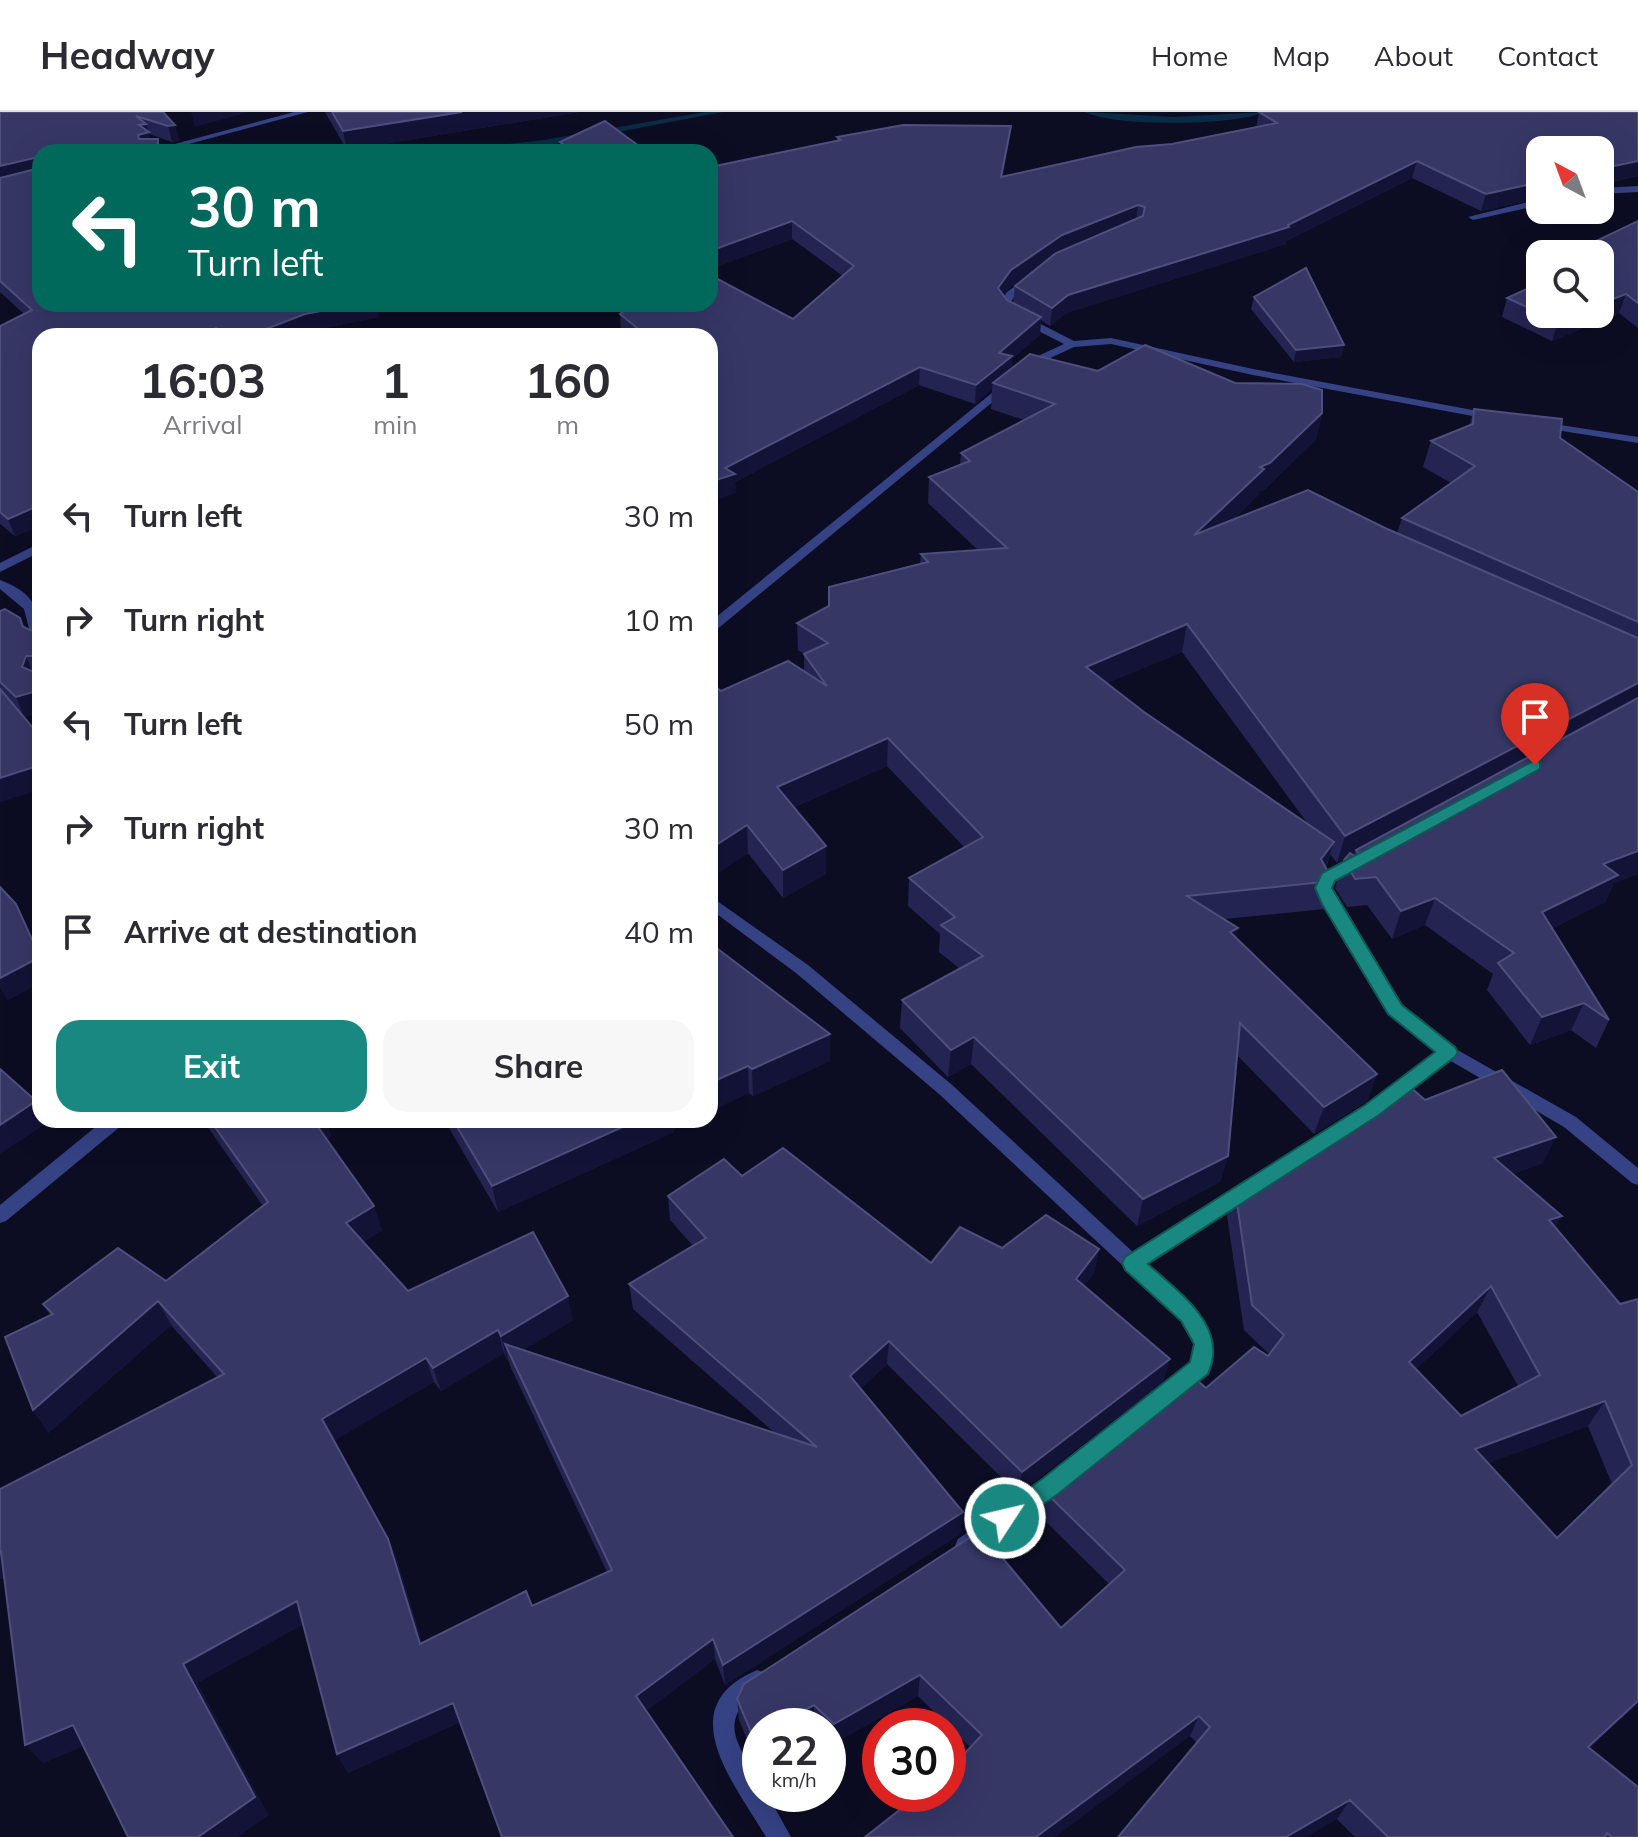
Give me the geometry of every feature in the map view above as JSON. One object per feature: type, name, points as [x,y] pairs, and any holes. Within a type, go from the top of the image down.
[{"type":"street","points":[[180,144],[304,112]]},
{"type":"street","points":[[1614,190],[1638,189]]},
{"type":"street","points":[[1473,217],[1526,205]]},
{"type":"street","points":[[1038,275],[1011,294],[1004,304],[1011,313],[1072,344]]},
{"type":"street","points":[[718,621],[1042,358],[1072,344],[1111,341],[1253,372],[1502,418]]},
{"type":"street","points":[[1532,423],[1638,440]]},
{"type":"street","points":[[0,568],[32,551]]},
{"type":"street","points":[[0,584],[18,595],[32,610]]},
{"type":"street","points":[[1368,856],[1328,878],[1324,888],[1395,1009],[1448,1052],[1570,1122],[1638,1178]]},
{"type":"street","points":[[718,907],[802,969],[945,1089],[1188,1314],[1205,1343],[1201,1367],[1154,1404]]},
{"type":"street","points":[[1133,1263],[1372,1110],[1448,1052]]},
{"type":"street","points":[[0,1216],[106,1128]]},
{"type":"street","points":[[950,1557],[1073,1468]]},
{"type":"street","points":[[773,1671],[735,1695],[724,1713],[725,1745],[779,1837]]},
{"type":"building","points":[[0,112],[163,112],[175,125],[168,126],[136,116],[146,124],[139,125],[149,132],[138,135],[139,139],[158,139],[158,144],[32,144],[32,158],[0,166]]},
{"type":"building","points":[[332,112],[462,112],[343,131]]},
{"type":"building","points":[[1259,112],[1638,112],[1638,161],[1614,166],[1614,136],[1526,136],[1526,185],[1486,194],[1417,161],[1289,227],[1068,295],[1052,308],[1015,286],[1056,253],[1143,216],[1145,207],[1138,205],[1062,235],[1011,270],[998,288],[1007,300],[1041,317],[999,353],[1012,356],[976,385],[920,367],[725,468],[735,474],[718,479],[718,328],[637,328],[620,314],[718,312],[718,279],[793,319],[854,266],[792,221],[718,248],[718,165],[903,125],[1011,126],[1001,177],[1136,147],[1172,144],[1277,123]]},
{"type":"building","points":[[605,121],[636,144],[563,144],[560,142]]},
{"type":"building","points":[[32,170],[32,310],[0,281],[0,178]]},
{"type":"building","points":[[1638,221],[1638,303],[1626,294],[1614,299],[1614,240],[1598,240]]},
{"type":"building","points":[[1306,268],[1344,345],[1296,350],[1254,297]]},
{"type":"building","points":[[1526,289],[1526,307],[1507,298]]},
{"type":"building","points":[[32,310],[316,312],[269,328],[32,328],[32,508],[8,519],[0,512],[0,326]]},
{"type":"building","points":[[1145,345],[1235,383],[1302,384],[1322,390],[1322,413],[1270,463],[1260,467],[1264,469],[1194,535],[1308,490],[1385,528],[1638,638],[1638,683],[1345,836],[1187,624],[1086,667],[1144,712],[1334,842],[1321,859],[1333,881],[1187,896],[1238,928],[1230,932],[1377,1074],[1324,1107],[1240,1023],[1228,1156],[1143,1199],[974,1037],[951,1050],[902,1000],[983,956],[941,925],[955,917],[909,878],[983,837],[888,738],[777,787],[826,846],[783,870],[747,825],[718,844],[718,689],[721,691],[788,661],[827,686],[804,654],[828,643],[797,623],[829,606],[829,587],[928,562],[921,554],[1007,548],[929,477],[970,461],[961,453],[1055,404],[993,383],[1030,354],[1098,371]]},
{"type":"building","points":[[1474,409],[1562,419],[1560,438],[1638,492],[1638,622],[1402,518],[1475,466],[1431,441],[1473,424]]},
{"type":"building","points":[[5,609],[20,618],[23,627],[32,631],[32,656],[26,656],[22,667],[32,671],[32,692],[16,697],[0,682],[0,611]]},
{"type":"building","points":[[0,689],[32,727],[32,768],[0,778]]},
{"type":"building","points":[[1638,698],[1638,851],[1603,864],[1618,875],[1542,912],[1609,1020],[1584,1003],[1542,1017],[1498,963],[1514,953],[1435,898],[1401,911],[1376,877],[1355,879],[1344,860],[1350,853],[1366,864],[1356,850]]},
{"type":"building","points":[[0,887],[16,904],[32,939],[32,961],[0,978]]},
{"type":"building","points":[[718,949],[830,1034],[752,1069],[748,1066],[718,1079]]},
{"type":"building","points":[[0,1069],[32,1097],[32,1104],[0,1125]]},
{"type":"building","points":[[1502,1070],[1556,1137],[1494,1158],[1562,1216],[1549,1220],[1620,1304],[1638,1299],[1638,1701],[1588,1747],[1638,1787],[1638,1837],[1612,1837],[1607,1833],[1605,1837],[1388,1837],[1350,1800],[1286,1837],[1118,1837],[1210,1727],[1199,1716],[1036,1837],[865,1837],[897,1812],[966,1812],[966,1752],[982,1735],[966,1720],[966,1708],[954,1708],[920,1675],[846,1717],[846,1708],[817,1708],[814,1705],[809,1708],[742,1708],[742,1711],[737,1699],[744,1684],[980,1531],[1061,1628],[1125,1570],[1041,1488],[1189,1373],[1206,1388],[1254,1347],[1268,1356],[1284,1335],[1252,1305],[1235,1189],[1262,1173],[1349,1134],[1339,1123],[1392,1089],[1396,1092],[1409,1086],[1425,1100]],"holes":[[[1491,1286],[1540,1375],[1461,1416],[1409,1362]],[[1605,1401],[1632,1465],[1557,1538],[1475,1449]]]},
{"type":"building","points":[[216,1128],[319,1128],[374,1206],[346,1223],[408,1291],[533,1232],[568,1296],[501,1336],[498,1330],[433,1368],[426,1358],[322,1419],[388,1539],[420,1644],[526,1591],[532,1606],[612,1570],[505,1344],[817,1447],[629,1284],[706,1238],[668,1196],[724,1159],[742,1176],[783,1148],[931,1263],[960,1227],[1002,1248],[1046,1215],[1099,1249],[1076,1279],[1170,1359],[1022,1472],[889,1341],[850,1376],[963,1512],[723,1665],[713,1639],[636,1696],[733,1837],[502,1837],[453,1703],[337,1754],[297,1601],[183,1664],[255,1797],[198,1837],[128,1837],[73,1725],[25,1745],[0,1553],[0,1489],[224,1374],[158,1301],[33,1410],[5,1337],[53,1314],[43,1304],[118,1248],[166,1281],[268,1202]]},
{"type":"building","points":[[458,1128],[620,1128],[492,1186]]},
{"type":"waterway","points":[[535,144],[719,112]]},
{"type":"waterway","points":[[1089,112],[1174,120],[1260,112]]},
{"type":"route","points":[[1005,1518],[1050,1487],[1201,1367],[1205,1343],[1188,1314],[1133,1263],[1372,1110],[1448,1052],[1395,1009],[1331,904],[1324,888],[1328,878],[1535,765]]}]
